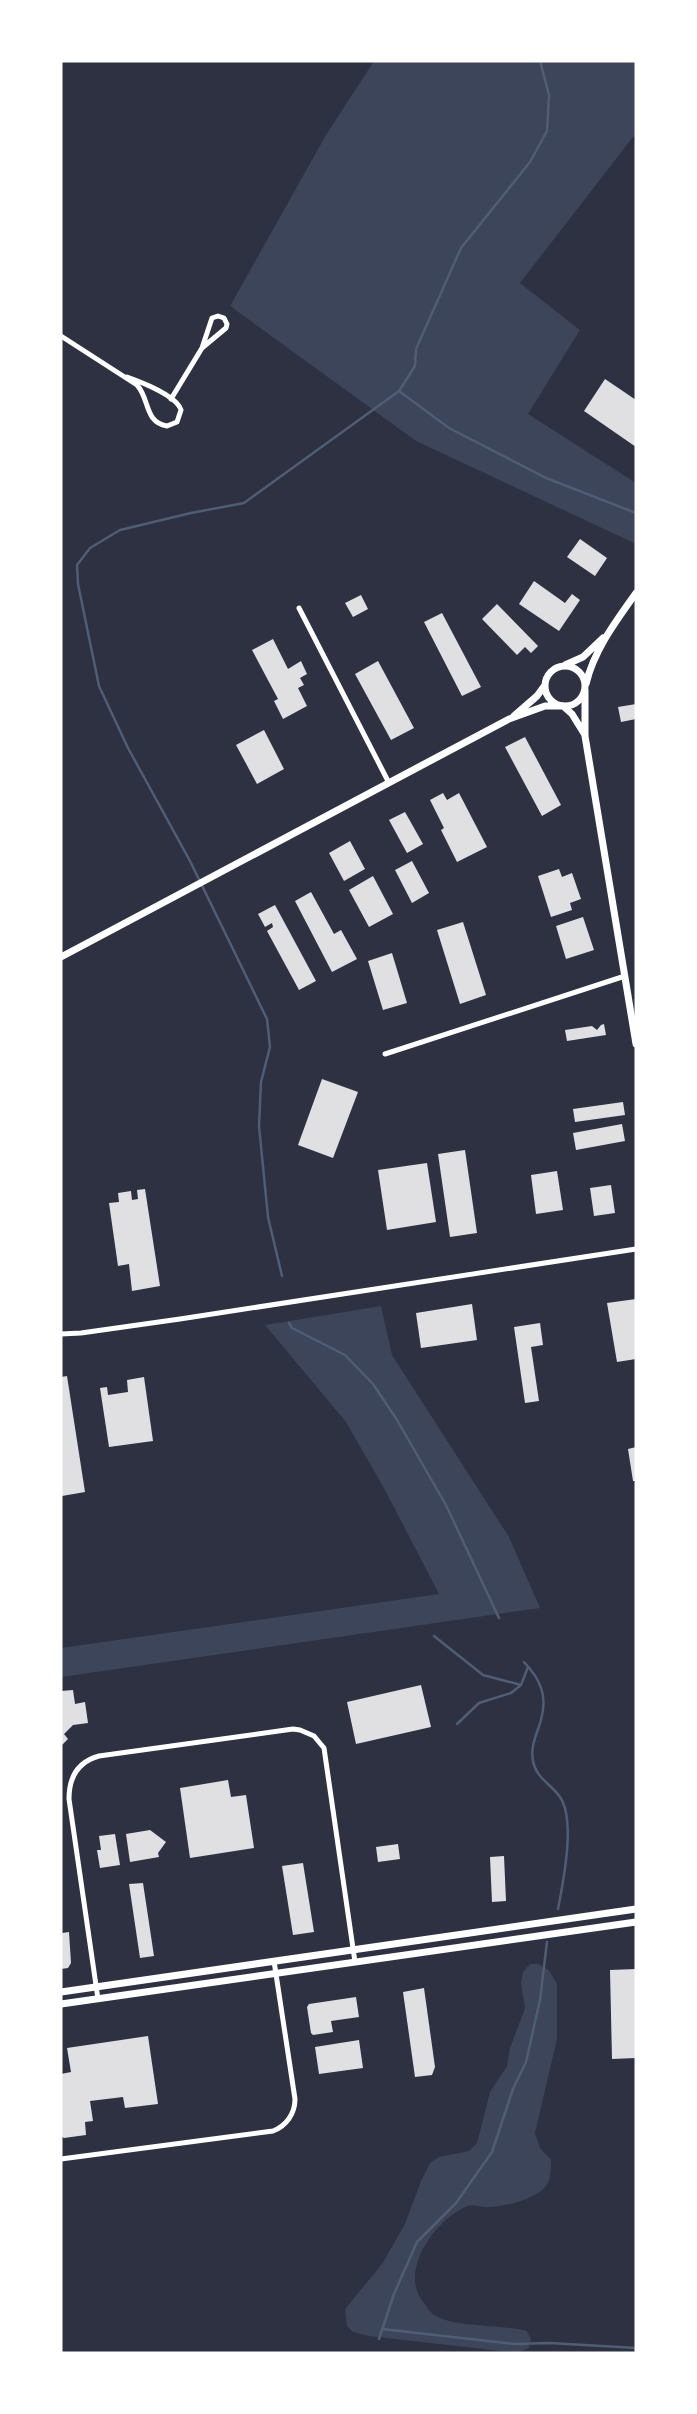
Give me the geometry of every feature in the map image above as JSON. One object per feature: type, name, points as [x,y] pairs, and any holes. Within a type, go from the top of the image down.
[{"type":"street","points":[[171,399],[202,348],[212,318],[218,316],[224,318],[227,324],[226,328],[202,348]]},
{"type":"street","points":[[61,336],[127,377],[144,383],[171,399],[180,407],[181,414],[174,425],[162,425],[150,416],[142,392],[127,377]]},
{"type":"street","points":[[636,593],[609,632],[590,666],[585,687],[585,736],[636,1044]]},
{"type":"street","points":[[300,608],[389,783]]},
{"type":"street","points":[[509,719],[537,696],[545,685],[550,672],[583,657],[609,632]]},
{"type":"street","points":[[61,958],[509,719],[546,706],[562,706],[577,702],[585,687],[581,673],[576,669],[563,666]]},
{"type":"street","points":[[545,685],[549,698],[572,714],[585,736]]},
{"type":"street","points":[[385,1054],[625,976]]},
{"type":"street","points":[[61,1334],[81,1334],[636,1249]]},
{"type":"street","points":[[98,1999],[69,1790],[74,1773],[82,1764],[93,1758],[105,1755],[285,1729],[300,1730],[314,1736],[326,1755],[355,1962]]},
{"type":"street","points":[[61,1992],[636,1909]]},
{"type":"street","points":[[61,2004],[636,1922]]},
{"type":"street","points":[[61,2159],[273,2131],[285,2124],[293,2112],[295,2099],[274,1961]]},
{"type":"shaded area","points":[[374,61],[636,61],[636,133],[520,283],[580,330],[528,414],[636,483],[636,544],[416,441],[230,306],[326,135]]},
{"type":"shaded area","points":[[381,1306],[392,1355],[509,1537],[540,1608],[61,1677],[61,1648],[439,1594],[385,1490],[346,1422],[265,1325]]},
{"type":"shaded area","points":[[530,1964],[538,1964],[549,1970],[557,1984],[557,2039],[535,2133],[540,2148],[551,2160],[549,2181],[541,2191],[523,2200],[487,2207],[468,2206],[456,2212],[433,2234],[424,2247],[415,2276],[417,2290],[424,2303],[434,2315],[454,2322],[527,2331],[531,2339],[529,2348],[519,2352],[500,2351],[369,2336],[353,2332],[347,2326],[345,2309],[382,2264],[405,2224],[421,2181],[430,2163],[439,2157],[469,2151],[477,2143],[490,2092],[507,2066],[510,2048],[525,2008],[521,1983],[523,1972]]},
{"type":"building","points":[[605,379],[636,400],[636,447],[584,411]]},
{"type":"building","points":[[580,539],[607,558],[595,576],[567,557]]},
{"type":"building","points":[[534,581],[565,603],[572,594],[580,600],[559,631],[519,604]]},
{"type":"building","points":[[361,595],[368,609],[353,617],[345,603]]},
{"type":"building","points":[[497,604],[538,646],[531,653],[525,647],[517,655],[482,619]]},
{"type":"building","points":[[442,613],[481,687],[462,696],[424,622]]},
{"type":"building","points":[[273,639],[288,669],[301,661],[307,674],[300,678],[304,685],[298,688],[307,706],[283,719],[274,701],[278,699],[252,650]]},
{"type":"building","points":[[378,661],[414,728],[391,740],[355,674]]},
{"type":"building","points":[[636,704],[636,719],[621,722],[618,707]]},
{"type":"building","points":[[264,730],[284,769],[257,784],[236,745]]},
{"type":"building","points":[[525,737],[561,805],[542,816],[505,747]]},
{"type":"building","points":[[443,793],[447,800],[459,793],[487,847],[457,862],[441,830],[444,828],[430,800]]},
{"type":"building","points":[[405,812],[423,844],[407,853],[389,820]]},
{"type":"building","points":[[350,841],[365,869],[344,881],[329,853]]},
{"type":"building","points":[[412,861],[429,893],[412,903],[395,870]]},
{"type":"building","points":[[559,869],[562,877],[572,873],[581,899],[570,903],[572,910],[551,917],[538,876]]},
{"type":"building","points":[[373,876],[393,914],[369,927],[349,890]]},
{"type":"building","points":[[311,892],[334,934],[341,930],[357,959],[332,972],[295,901]]},
{"type":"building","points":[[275,905],[316,981],[299,990],[267,931],[273,927],[272,923],[265,927],[258,914]]},
{"type":"building","points":[[583,917],[594,950],[566,959],[556,926]]},
{"type":"building","points":[[463,922],[486,995],[460,1004],[437,930]]},
{"type":"building","points":[[392,953],[407,1003],[383,1010],[368,961]]},
{"type":"building","points":[[604,1024],[606,1035],[567,1041],[565,1030],[592,1026],[597,1030]]},
{"type":"building","points":[[322,1079],[358,1092],[333,1158],[298,1145]]},
{"type":"building","points":[[623,1102],[625,1115],[575,1122],[573,1109]]},
{"type":"building","points":[[622,1124],[625,1141],[576,1150],[573,1133]]},
{"type":"building","points":[[465,1150],[477,1233],[450,1237],[438,1154]]},
{"type":"building","points":[[427,1163],[436,1222],[387,1230],[378,1170]]},
{"type":"building","points":[[557,1171],[563,1210],[536,1214],[531,1175]]},
{"type":"building","points":[[611,1185],[615,1213],[594,1216],[590,1188]]},
{"type":"building","points":[[145,1189],[160,1286],[132,1291],[129,1264],[118,1266],[109,1203],[119,1202],[118,1193],[131,1191],[132,1200],[138,1199],[137,1190]]},
{"type":"building","points":[[636,1299],[636,1359],[617,1362],[607,1303]]},
{"type":"building","points":[[472,1304],[477,1340],[421,1348],[416,1313]]},
{"type":"building","points":[[540,1323],[543,1345],[531,1347],[539,1401],[525,1403],[514,1327]]},
{"type":"building","points":[[67,1376],[85,1492],[62,1496],[61,1377]]},
{"type":"building","points":[[144,1377],[153,1441],[109,1447],[100,1388],[107,1387],[108,1395],[128,1392],[127,1380]]},
{"type":"building","points":[[636,1447],[636,1481],[633,1481],[628,1449]]},
{"type":"building","points":[[421,1685],[431,1727],[356,1744],[347,1702]]},
{"type":"building","points":[[73,1690],[75,1704],[85,1702],[88,1723],[73,1725],[64,1734],[68,1739],[61,1746],[61,1691]]},
{"type":"building","points":[[228,1780],[231,1797],[246,1795],[254,1848],[190,1858],[180,1788]]},
{"type":"building","points":[[150,1830],[166,1842],[158,1853],[159,1857],[130,1862],[126,1834]]},
{"type":"building","points":[[115,1834],[120,1865],[100,1868],[97,1850],[101,1850],[99,1836]]},
{"type":"building","points":[[398,1844],[400,1859],[378,1862],[376,1847]]},
{"type":"building","points":[[504,1856],[506,1901],[492,1902],[490,1857]]},
{"type":"building","points":[[303,1863],[314,1932],[293,1935],[282,1866]]},
{"type":"building","points":[[143,1883],[154,1956],[140,1958],[129,1884]]},
{"type":"building","points":[[69,1932],[71,1963],[68,1968],[61,1969],[62,1933]]},
{"type":"building","points":[[636,1969],[636,2058],[612,2059],[610,1970]]},
{"type":"building","points":[[424,1988],[435,2067],[432,2075],[415,2077],[403,1992]]},
{"type":"building","points":[[356,1997],[359,2017],[331,2021],[333,2032],[313,2035],[311,2033],[307,2007],[309,2004]]},
{"type":"building","points":[[148,2036],[158,2104],[125,2108],[123,2097],[90,2101],[93,2121],[85,2122],[86,2135],[64,2138],[61,2136],[61,2074],[71,2072],[67,2048]]},
{"type":"building","points":[[359,2040],[363,2068],[319,2074],[315,2047]]},
{"type":"waterway","points":[[282,1276],[268,1217],[259,1126],[261,1082],[270,1047],[267,1019],[190,861],[128,748],[99,686],[78,584],[77,565],[90,548],[120,530],[191,513],[244,503],[399,391],[415,366],[416,349],[461,248],[530,162],[547,131],[549,95],[540,61]]},
{"type":"waterway","points":[[399,391],[449,428],[546,478],[636,513]]},
{"type":"waterway","points":[[289,1323],[292,1328],[345,1355],[373,1384],[397,1420],[446,1505],[499,1618]]},
{"type":"waterway","points":[[434,1636],[483,1675],[521,1685],[528,1667]]},
{"type":"waterway","points":[[524,1662],[538,1681],[544,1703],[533,1745],[533,1761],[537,1772],[560,1797],[565,1807],[567,1821],[567,1852],[558,1909]]},
{"type":"waterway","points":[[457,1724],[479,1703],[511,1693],[521,1685]]},
{"type":"waterway","points":[[379,2339],[394,2294],[417,2242],[456,2203],[492,2152],[513,2089],[526,2062],[540,2000],[547,1942]]},
{"type":"waterway","points":[[382,2329],[515,2344],[550,2343],[636,2348]]}]
